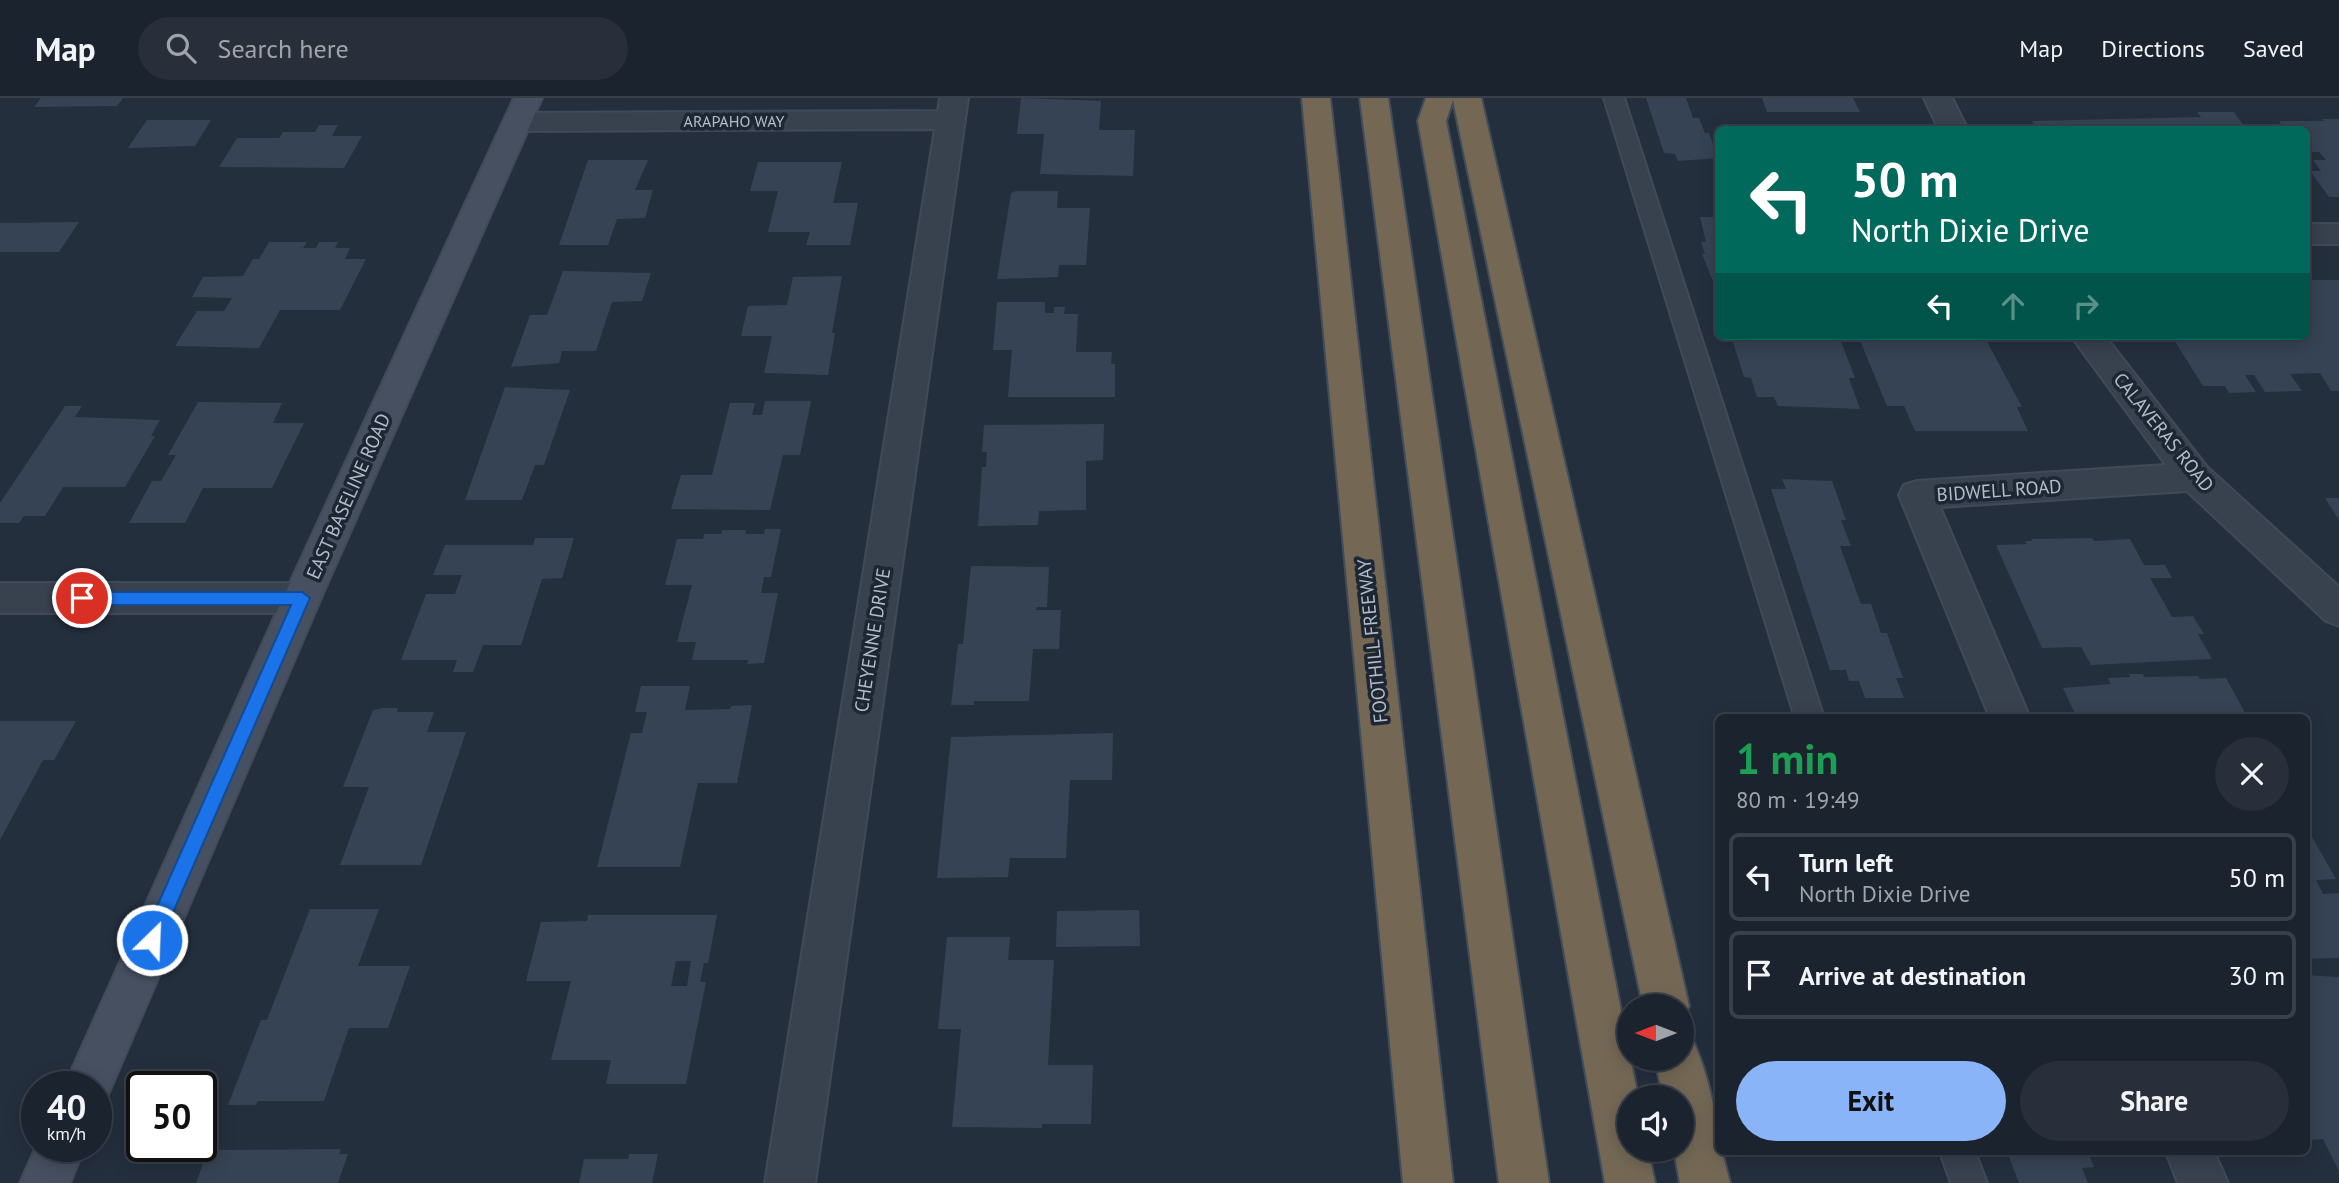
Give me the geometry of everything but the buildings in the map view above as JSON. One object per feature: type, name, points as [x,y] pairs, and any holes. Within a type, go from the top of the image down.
[{"type":"highway","name":"FOOTHILL FREEWAY","points":[[1316,98],[1429,1183]]},
{"type":"highway","points":[[1374,98],[1524,1183]]},
{"type":"highway","points":[[1440,98],[1432,121],[1630,1183]]},
{"type":"highway","points":[[1467,98],[1663,994]]},
{"type":"highway","points":[[1681,1071],[1705,1183]]},
{"type":"main road","name":"EAST BASELINE ROAD","points":[[94,1071],[302,598],[523,110]]},
{"type":"main road","points":[[45,1183],[54,1162]]},
{"type":"street","points":[[1938,98],[1952,126]]},
{"type":"street","name":"ARAPAHO WAY","points":[[523,110],[953,109]]},
{"type":"street","name":"CHEYENNE DRIVE","points":[[790,1183],[953,109]]},
{"type":"street","points":[[2310,234],[2339,234]]},
{"type":"street","name":"CALAVERAS ROAD","points":[[2090,340],[2195,477],[2339,610]]},
{"type":"street","name":"BIDWELL ROAD","points":[[2008,714],[1917,495],[2195,477]]},
{"type":"street","points":[[0,598],[302,598]]},
{"type":"street","points":[[2191,1155],[2203,1183]]},
{"type":"lane","points":[[1614,98],[1809,714]]},
{"type":"lane","points":[[1959,1155],[1969,1183]]},
{"type":"route","points":[[82,598],[302,598],[152,940]]}]
